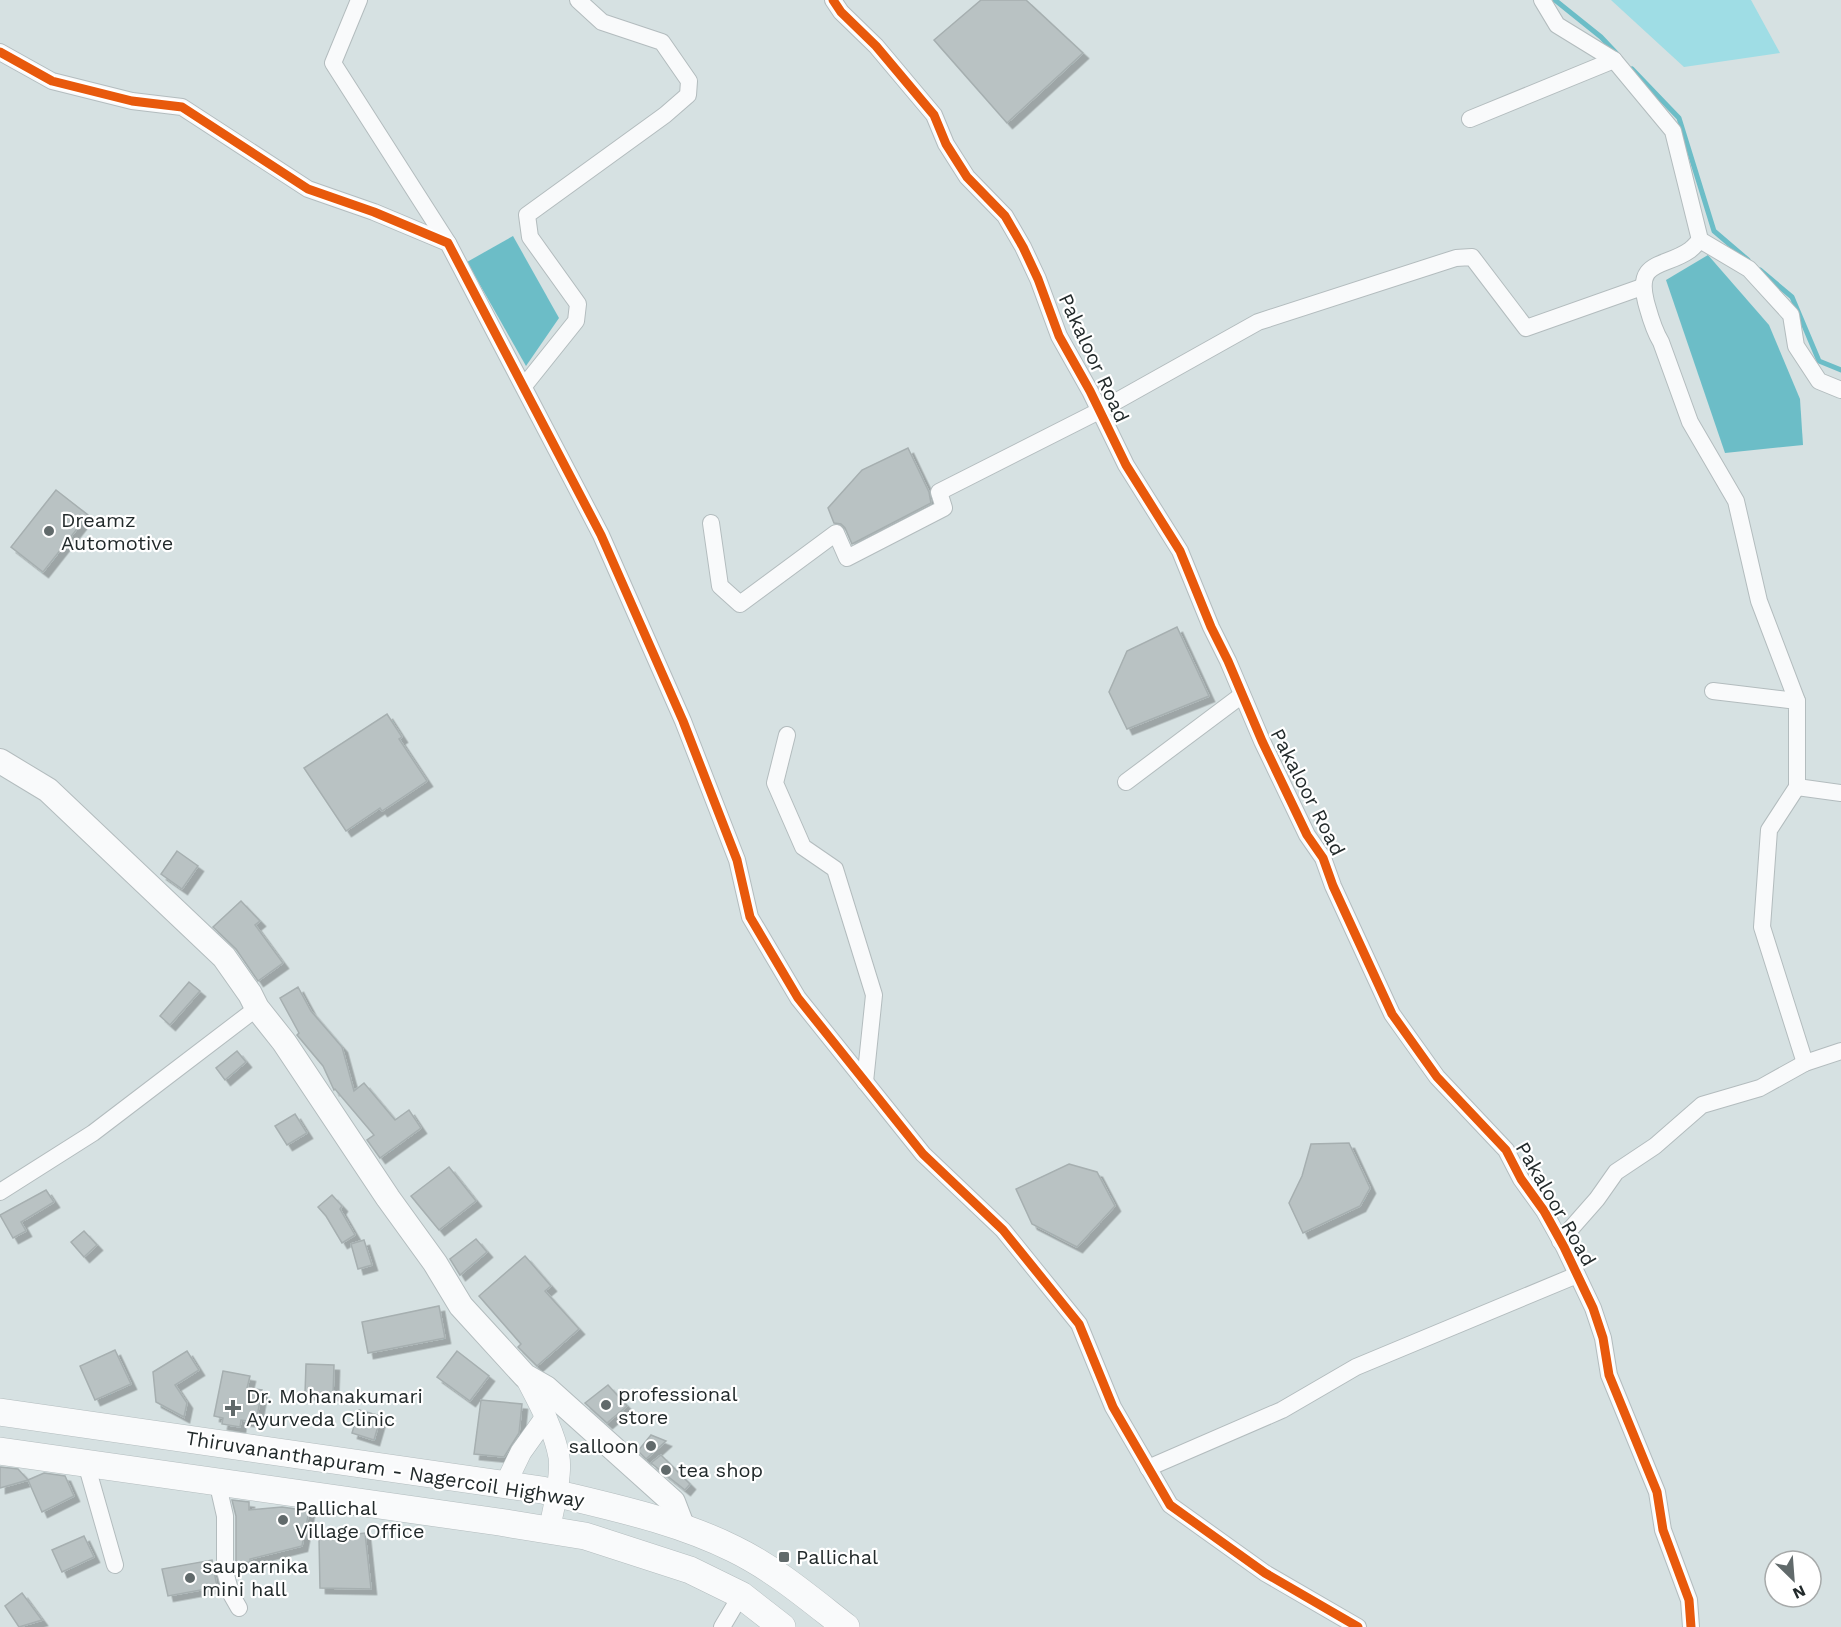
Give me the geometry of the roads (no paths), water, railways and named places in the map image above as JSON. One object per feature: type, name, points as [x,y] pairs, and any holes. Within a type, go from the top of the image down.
[{"type":"main road","points":[[0,761],[48,790],[224,957],[435,1263],[461,1306],[525,1376],[546,1388],[673,1502],[683,1528]]},
{"type":"main road","name":"Thiruvananthapuram - Nagercoil Highway","points":[[0,1412],[505,1485],[556,1493],[612,1506],[683,1528],[734,1549],[789,1582],[846,1627]]},
{"type":"main road","name":"Thiruvananthapuram - Nagercoil Highway","points":[[0,1451],[585,1536],[690,1570],[741,1595],[782,1627]]},
{"type":"street","points":[[359,0],[333,63],[448,243],[601,535],[683,721],[737,860],[750,917],[798,998],[923,1155],[1003,1230],[1079,1324],[1113,1407],[1170,1505],[1265,1574],[1358,1627]]},
{"type":"street","points":[[524,386],[576,321],[578,304],[530,237],[527,215],[665,115],[688,95],[689,81],[662,42],[602,22],[578,0]]},
{"type":"street","name":"Pakaloor Road","points":[[832,0],[876,46],[934,115],[946,144],[968,177],[1005,216],[1038,279],[1059,336],[1126,465],[1180,550],[1202,607],[1242,695],[1306,835],[1323,858],[1333,886],[1392,1014],[1437,1077],[1506,1150],[1521,1179],[1544,1211],[1560,1240],[1593,1308],[1603,1338],[1609,1375],[1657,1492],[1663,1530],[1689,1600],[1691,1627]]},
{"type":"street","points":[[1542,0],[1557,25],[1614,60],[1673,131],[1700,240],[1749,269],[1791,315],[1796,346],[1819,381],[1841,390]]},
{"type":"street","points":[[0,52],[52,81],[132,101],[182,107],[308,189],[374,212],[448,243]]},
{"type":"street","points":[[1470,119],[1614,60]]},
{"type":"street","points":[[1700,240],[1690,250],[1656,265],[1645,275],[1642,287],[1655,332],[1661,342],[1690,422],[1736,501],[1759,601],[1797,701],[1797,787],[1769,830],[1762,927],[1805,1063]]},
{"type":"street","points":[[711,523],[720,586],[740,604],[836,533],[847,558],[944,508],[939,492],[1099,411],[1258,322],[1456,258],[1472,257],[1526,328],[1642,287]]},
{"type":"street","points":[[1713,691],[1797,701]]},
{"type":"street","points":[[1126,782],[1242,695]]},
{"type":"street","points":[[787,735],[775,783],[803,847],[835,869],[874,995],[865,1082]]},
{"type":"street","points":[[1797,787],[1841,793]]},
{"type":"street","points":[[0,1192],[93,1133],[257,1008]]},
{"type":"street","points":[[1560,1240],[1597,1199],[1616,1172],[1655,1146],[1702,1105],[1760,1088],[1805,1063],[1841,1051]]},
{"type":"street","points":[[1148,1468],[1282,1410],[1356,1367],[1576,1275]]},
{"type":"street","points":[[525,1376],[546,1417],[560,1458],[549,1531]]},
{"type":"street","points":[[505,1485],[520,1452],[546,1417]]},
{"type":"street","points":[[84,1463],[115,1565]]},
{"type":"street","points":[[217,1481],[225,1516],[225,1571],[231,1594],[238,1608]]},
{"type":"street","points":[[722,1627],[741,1595]]},
{"type":"waterway","points":[[1555,0],[1601,37],[1617,54]]},
{"type":"waterway","points":[[1632,69],[1679,118],[1714,231],[1748,260]]},
{"type":"waterway","points":[[1760,270],[1792,297],[1819,361],[1841,370]]},
{"type":"place","name":"Dreamz Automotive","points":[[49,531]]},
{"type":"place","name":"professional store","points":[[606,1405]]},
{"type":"place","name":"Dr. Mohanakumari Ayurveda Clinic","points":[[233,1408]]},
{"type":"place","name":"salloon","points":[[651,1446]]},
{"type":"place","name":"tea shop","points":[[666,1470]]},
{"type":"place","name":"Pallichal Village Office","points":[[283,1520]]},
{"type":"place","name":"Pallichal","points":[[784,1557]]},
{"type":"place","name":"sauparnika mini hall","points":[[190,1578]]}]
